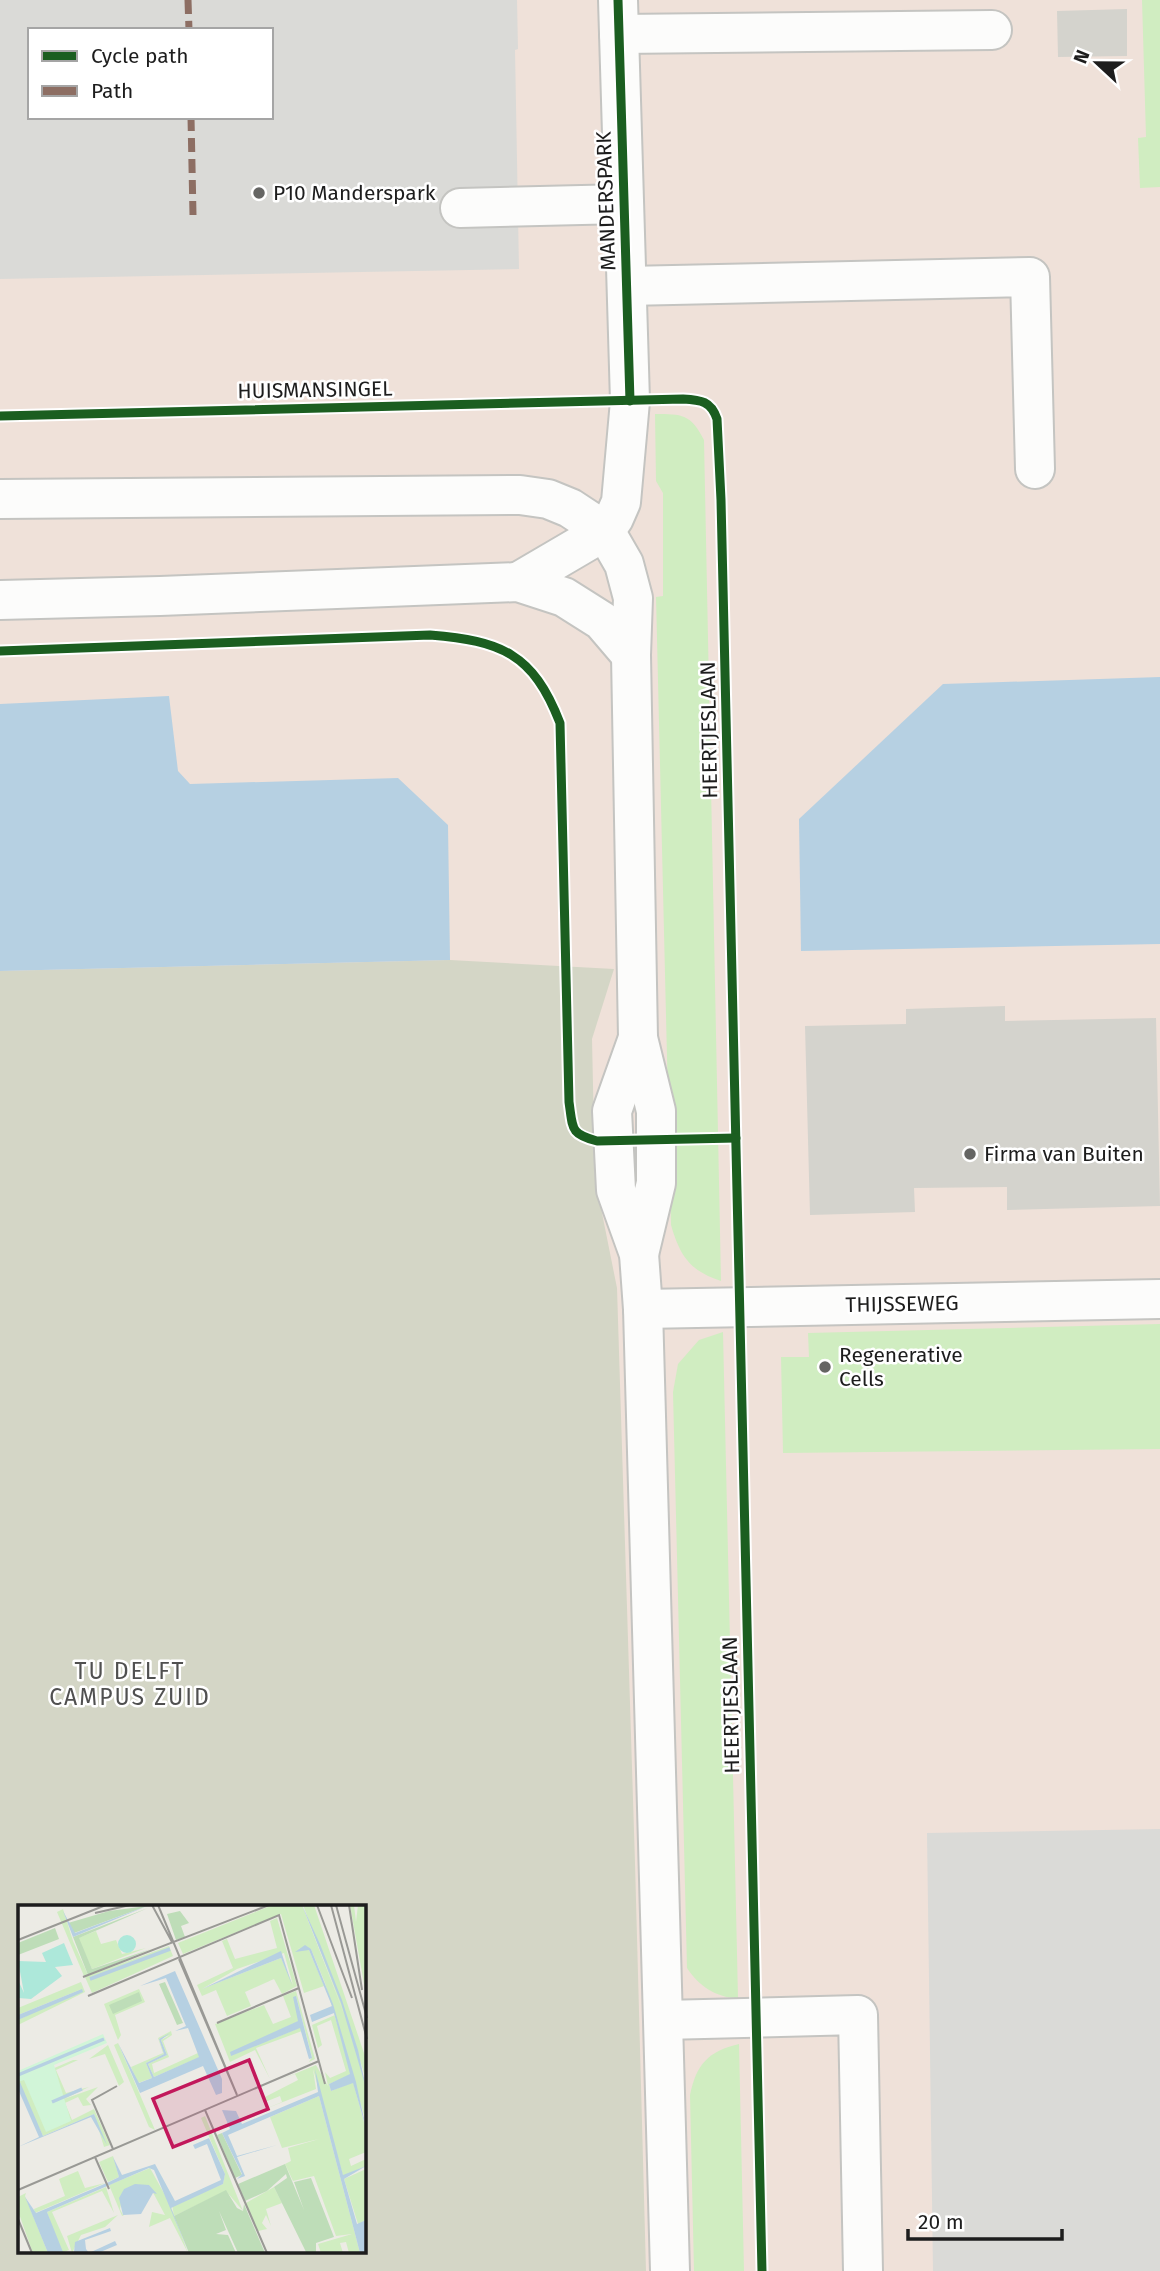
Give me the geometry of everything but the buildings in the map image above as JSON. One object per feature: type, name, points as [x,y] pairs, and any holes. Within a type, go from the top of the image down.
[{"type":"street","points":[[618,17],[992,30]]},
{"type":"street","name":"MANDERSPARK","points":[[605,531],[621,502],[630,401],[618,17]]},
{"type":"street","points":[[460,208],[624,204]]},
{"type":"street","points":[[627,286],[1030,277],[1035,469]]},
{"type":"street","points":[[0,499],[520,495],[548,499],[570,508],[605,531],[624,564],[633,598],[631,655],[638,1038],[656,1111],[656,1183],[639,1254],[643,1309],[670,2271]]},
{"type":"street","points":[[518,582],[605,531]]},
{"type":"street","points":[[0,600],[518,582],[564,597],[602,621],[631,655]]},
{"type":"street","name":"THIJSSEWEG","points":[[643,1309],[1160,1299]]},
{"type":"street","points":[[664,2020],[858,2015],[863,2271]]},
{"type":"shaded area","points":[[0,0],[1160,0],[1160,2271],[0,2271]]},
{"type":"shaded area","name":"P10 Manderspark","points":[[0,0],[517,0],[518,49],[515,50],[519,269],[0,279]]},
{"type":"shaded area","points":[[450,960],[614,969],[592,1039],[595,1178],[617,1288],[646,2271],[0,2271],[0,971]]},
{"type":"shaded area","points":[[1160,1829],[1160,2271],[933,2271],[927,1833]]},
{"type":"green space","points":[[1142,0],[1160,0],[1160,187],[1140,188],[1138,138],[1146,137]]},
{"type":"green space","points":[[655,414],[685,417],[695,425],[704,440],[721,1281],[701,1272],[688,1261],[678,1245],[671,1225],[656,597],[663,596],[663,493],[656,481]]},
{"type":"green space","points":[[1160,1324],[1160,1449],[783,1453],[781,1357],[809,1357],[808,1333]]},
{"type":"green space","points":[[723,1332],[738,1999],[708,1990],[687,1968],[673,1392],[678,1364],[699,1340]]},
{"type":"green space","points":[[739,2044],[744,2271],[694,2271],[690,2095],[696,2075],[705,2061],[719,2051]]},
{"type":"water","points":[[1160,677],[1160,944],[801,951],[799,819],[943,684]]},
{"type":"water","points":[[169,696],[178,771],[190,784],[398,778],[448,825],[450,960],[0,971],[0,704]]},
{"type":"marked path","points":[[188,0],[189,28]]},
{"type":"marked path","points":[[191,119],[193,215]]},
{"type":"cycle path","points":[[618,0],[630,401]]},
{"type":"cycle path","name":"HUISMANSINGEL","points":[[0,416],[683,399],[705,403],[715,413],[721,500],[762,2271]]},
{"type":"cycle path","points":[[0,651],[430,635],[476,641],[512,655],[526,666],[538,681],[550,699],[560,723],[569,1102],[574,1129],[582,1136],[597,1141],[736,1138]]},
{"type":"place","name":"P10 Manderspark","points":[[259,193]]},
{"type":"place","name":"Firma van Buiten","points":[[970,1154]]},
{"type":"place","name":"Regenerative Cells","points":[[825,1367]]},
{"type":"district","name":"TU DELFT CAMPUS ZUID","points":[[130,1684]]}]
